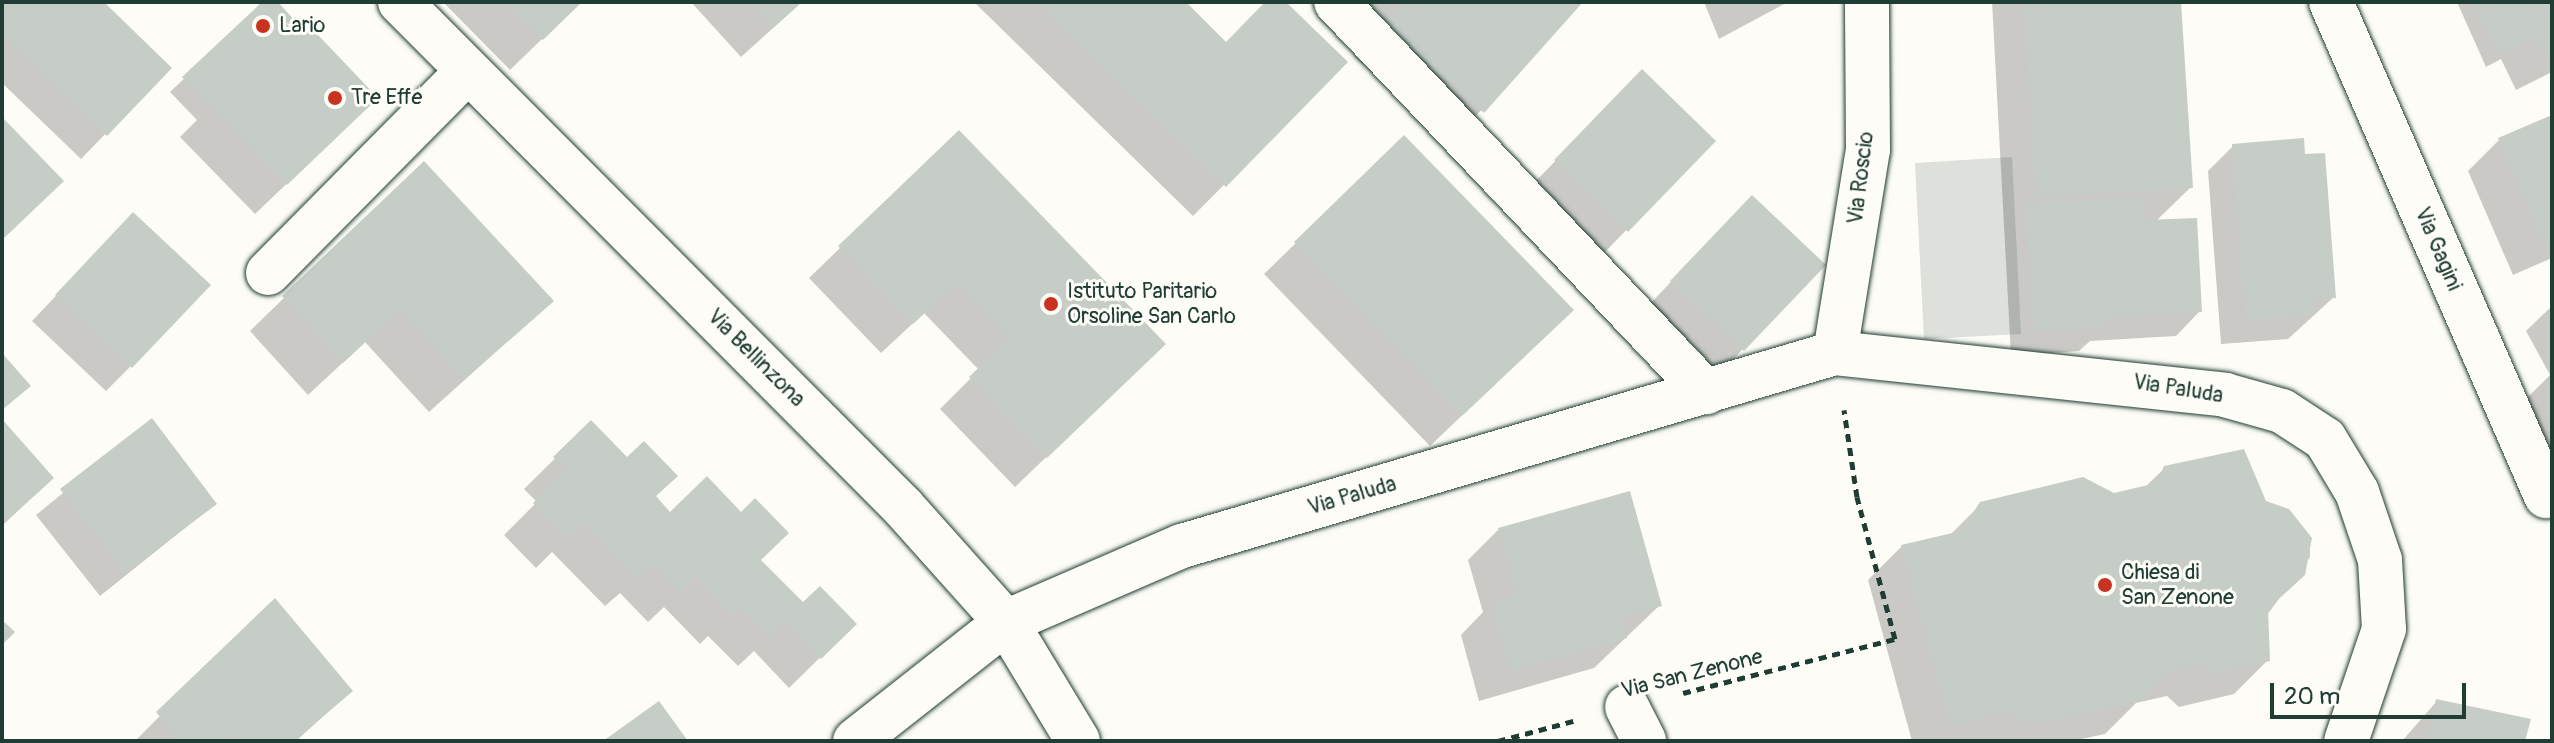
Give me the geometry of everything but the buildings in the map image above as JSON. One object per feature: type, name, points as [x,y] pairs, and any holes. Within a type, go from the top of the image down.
[{"type":"street","name":"Via Bellinzona","points":[[400,2],[881,484],[1006,622],[1078,741]]},
{"type":"street","points":[[1336,2],[1706,392]]},
{"type":"street","name":"Via Roscio","points":[[1835,353],[1868,150],[1867,2]]},
{"type":"street","name":"Via Gagini","points":[[2331,2],[2546,496]]},
{"type":"street","points":[[268,273],[467,72]]},
{"type":"street","name":"Via Paluda","points":[[855,741],[1006,622],[1182,546],[1835,353],[2225,395],[2282,411],[2325,439],[2357,492],[2380,560],[2384,629],[2346,741]]},
{"type":"path","name":"Via San Zenone","points":[[1498,741],[1635,724],[1895,639],[1857,497],[1835,353]]},
{"type":"shaded area","points":[[2012,157],[2021,334],[1924,339],[1915,163]]},
{"type":"place","name":"Lario","points":[[263,26]]},
{"type":"place","name":"Tre Effe","points":[[335,98]]},
{"type":"place","name":"Istituto Paritario Orsoline San Carlo","points":[[1051,304]]},
{"type":"place","name":"Chiesa di San Zenone","points":[[2105,585]]}]
